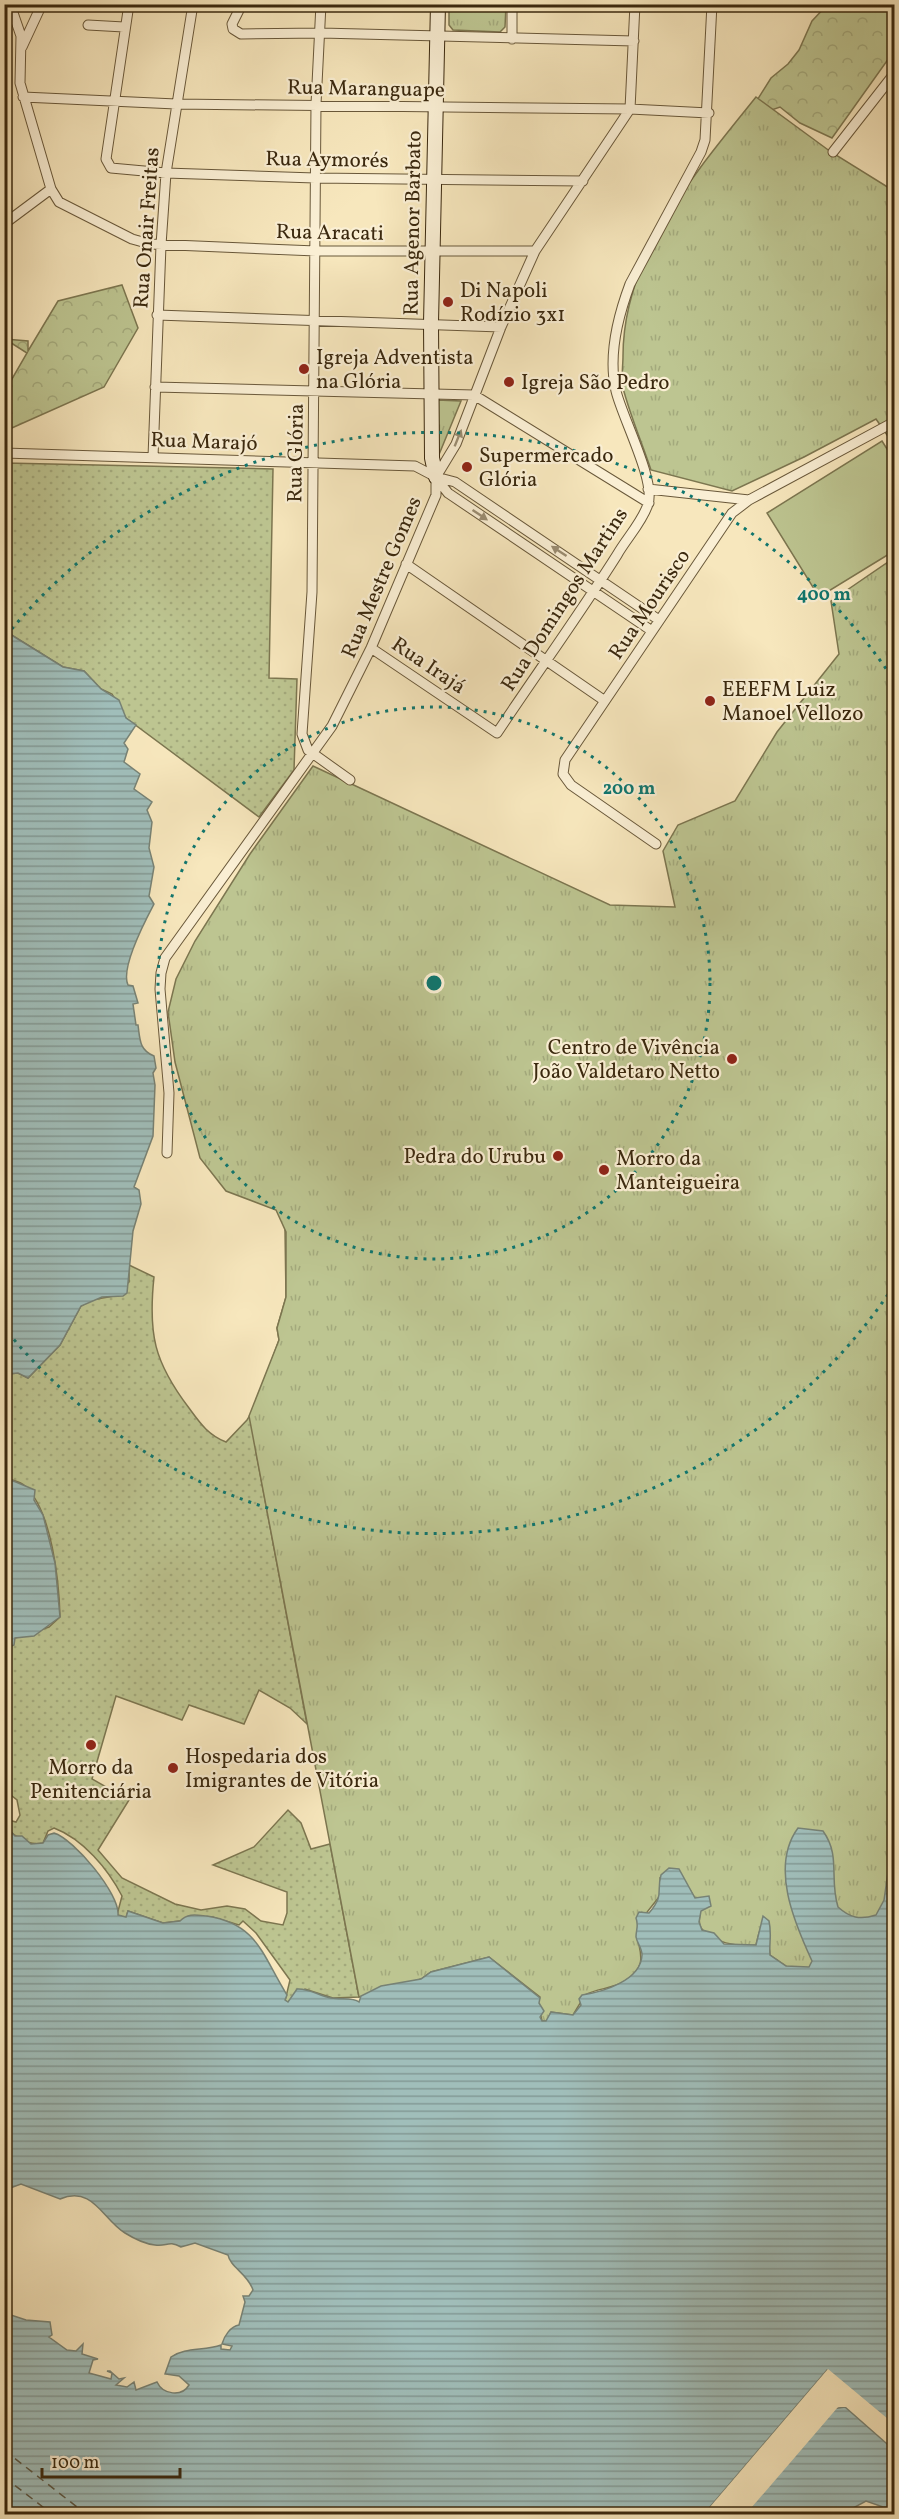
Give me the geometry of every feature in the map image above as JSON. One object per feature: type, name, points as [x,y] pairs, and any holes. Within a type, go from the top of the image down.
[{"type":"street","points":[[4,224],[51,189],[23,97],[19,76],[21,49],[19,29],[10,4]]},
{"type":"street","points":[[21,49],[37,21],[42,4]]},
{"type":"street","points":[[114,100],[129,4]]},
{"type":"street","name":"Rua Onair Freitas","points":[[153,457],[166,173],[193,4]]},
{"type":"street","points":[[242,4],[232,24],[233,29],[241,34],[321,33],[634,41]]},
{"type":"street","name":"Rua Glória","points":[[312,754],[304,742],[302,723],[312,592],[316,104],[321,4]]},
{"type":"street","name":"Rua Agenor Barbato","points":[[436,477],[432,458],[431,323],[438,4]]},
{"type":"street","points":[[512,4],[512,39]]},
{"type":"street","points":[[630,110],[635,4]]},
{"type":"street","name":"Rua Domingos Martins","points":[[497,733],[594,592],[649,503],[646,477],[616,392],[613,372],[620,317],[630,284],[645,252],[701,152],[709,113],[712,4]]},
{"type":"street","points":[[88,25],[124,27]]},
{"type":"street","points":[[833,152],[894,74]]},
{"type":"street","name":"Rua Maranguape","points":[[23,97],[176,104],[316,104],[709,113]]},
{"type":"street","name":"Rua Aymorés","points":[[114,100],[106,159],[115,169],[315,178],[434,177],[583,181]]},
{"type":"street","name":"Rua Mestre Gomes","points":[[167,1153],[169,1093],[160,989],[165,958],[332,726],[370,648],[436,495],[436,477],[456,444],[501,327],[535,251],[630,110]]},
{"type":"street","name":"Rua Aracati","points":[[51,189],[59,201],[132,239],[161,245],[316,251],[535,251]]},
{"type":"street","points":[[158,315],[501,327]]},
{"type":"street","points":[[155,387],[314,390],[432,396],[474,395],[649,503]]},
{"type":"street","name":"Rua Mourisco","points":[[656,844],[571,785],[563,774],[566,760],[727,519],[749,500],[894,422]]},
{"type":"street","name":"Rua Marajó","points":[[4,453],[415,466],[436,477],[455,482],[602,579],[659,620]]},
{"type":"street","name":"Rua Marajó","points":[[436,477],[448,493],[652,631]]},
{"type":"street","points":[[648,489],[749,500]]},
{"type":"street","points":[[406,564],[605,701]]},
{"type":"street","name":"Rua Irajá","points":[[370,648],[497,733]]},
{"type":"street","points":[[312,754],[350,780]]},
{"type":"green space","points":[[449,5],[506,5],[505,27],[500,32],[453,30],[449,25]]},
{"type":"green space","points":[[827,5],[894,5],[894,51],[832,138],[800,123],[780,107],[763,113],[754,105],[771,78],[788,64],[799,50],[812,21]]},
{"type":"green space","points":[[756,97],[831,152],[894,191],[894,445],[876,419],[732,491],[651,470],[623,388],[623,356],[626,319],[635,283],[649,249],[688,185]]},
{"type":"green space","points":[[122,285],[138,328],[104,387],[5,431],[5,391],[27,353],[5,339],[28,341],[28,351],[58,301]]},
{"type":"green space","points":[[437,400],[461,401],[438,457]]},
{"type":"green space","points":[[882,441],[894,460],[894,551],[819,597],[767,513]]},
{"type":"green space","points":[[5,463],[273,469],[269,678],[297,679],[294,770],[259,817],[126,718],[112,694],[101,689],[84,671],[63,667],[5,631]]},
{"type":"green space","points":[[894,558],[894,2108],[786,1966],[770,1955],[769,1946],[759,1933],[756,1945],[734,1944],[711,1937],[701,1928],[697,1901],[681,1877],[660,1878],[662,1893],[642,1919],[638,1930],[641,1959],[634,1973],[620,1984],[585,1995],[573,2015],[551,2012],[547,2021],[542,2021],[538,2003],[540,1997],[489,1957],[431,1972],[421,1979],[359,1997],[249,1416],[279,1340],[277,1328],[286,1297],[286,1232],[276,1210],[226,1191],[200,1158],[175,1062],[168,1012],[176,979],[195,941],[250,854],[313,766],[610,905],[675,907],[663,851],[678,825],[735,801],[777,732],[839,654],[831,601]]},
{"type":"green space","points":[[307,1225],[256,1452],[307,1724],[290,1708],[259,1690],[244,1724],[189,1705],[182,1720],[116,1696],[92,1779],[129,1800],[98,1850],[122,1878],[175,1904],[201,1910],[227,1906],[245,1909],[261,1921],[283,1925],[287,1913],[287,1892],[213,1865],[254,1847],[288,1810],[301,1823],[311,1849],[330,1844],[359,1997],[333,1998],[305,1989],[288,2002],[285,2001],[290,1980],[256,1933],[243,1921],[239,1925],[212,1917],[163,1923],[128,1911],[126,1918],[117,1915],[122,1896],[110,1876],[85,1847],[54,1828],[48,1831],[43,1843],[24,1841],[13,1834],[6,1824],[5,1819],[16,1822],[20,1815],[17,1800],[12,1796],[5,1796],[5,1649],[8,1649],[15,1638],[49,1627],[60,1617],[56,1566],[42,1512],[25,1486],[5,1476],[5,1393],[11,1387],[8,1374],[18,1373],[28,1378],[60,1345],[81,1306],[91,1300],[114,1296],[129,1282],[129,1265],[154,1277],[153,1331],[156,1347],[168,1376],[201,1424],[214,1436],[226,1442],[254,1409],[279,1340],[277,1328],[286,1297],[285,1230]]},
{"type":"water","points":[[5,631],[63,667],[84,671],[101,689],[119,700],[126,718],[136,725],[124,743],[128,749],[124,762],[140,774],[134,789],[152,802],[147,810],[152,822],[149,848],[154,867],[149,896],[154,904],[130,956],[126,977],[128,985],[133,986],[138,1003],[133,1004],[141,1044],[145,1051],[154,1056],[156,1068],[153,1073],[155,1085],[153,1136],[134,1187],[139,1190],[141,1204],[133,1231],[127,1293],[123,1296],[102,1297],[81,1306],[60,1345],[28,1378],[18,1373],[8,1374],[11,1387],[5,1393]]},
{"type":"water","points":[[4,1477],[35,1490],[34,1500],[43,1515],[55,1563],[60,1617],[34,1636],[15,1638],[14,1645],[5,1649]]},
{"type":"water","points":[[4,1824],[15,1836],[22,1836],[31,1844],[43,1843],[48,1835],[54,1833],[63,1837],[84,1856],[104,1881],[117,1906],[118,1915],[126,1917],[128,1911],[163,1923],[199,1915],[224,1920],[238,1926],[257,1943],[287,1995],[285,2000],[288,2002],[297,1989],[331,1998],[359,2002],[361,1996],[381,1986],[421,1979],[431,1972],[489,1957],[540,1998],[539,2003],[544,2011],[540,2017],[542,2021],[546,2021],[551,2012],[573,2015],[581,2005],[579,1999],[582,1995],[610,1988],[635,1972],[642,1955],[636,1937],[636,1918],[639,1912],[649,1913],[654,1907],[659,1897],[661,1875],[669,1868],[679,1869],[695,1898],[709,1896],[711,1906],[701,1911],[699,1922],[702,1930],[714,1933],[724,1944],[756,1945],[763,1916],[769,1921],[770,1926],[770,1955],[786,1966],[809,1967],[812,1961],[792,1912],[785,1876],[790,1843],[798,1828],[823,1831],[832,1849],[834,1886],[838,1907],[851,1916],[860,1918],[876,1915],[884,1900],[894,1831],[894,2428],[827,2370],[704,2514],[5,2514],[5,2313],[26,2320],[50,2322],[52,2335],[49,2337],[67,2350],[76,2351],[83,2344],[82,2354],[98,2359],[93,2360],[89,2373],[111,2379],[112,2373],[107,2371],[110,2371],[119,2379],[124,2378],[116,2385],[127,2387],[134,2382],[136,2390],[157,2382],[164,2390],[177,2393],[189,2385],[179,2376],[165,2374],[171,2357],[188,2350],[221,2345],[221,2349],[230,2350],[232,2346],[222,2344],[223,2341],[231,2329],[239,2325],[245,2302],[243,2296],[249,2296],[253,2290],[251,2284],[232,2263],[228,2255],[195,2243],[181,2247],[173,2244],[155,2245],[140,2240],[117,2227],[97,2206],[81,2197],[71,2196],[60,2199],[21,2184],[5,2190]]},
{"type":"water","points":[[845,2407],[894,2450],[894,2507],[883,2507],[866,2501],[842,2514],[745,2514],[832,2409]]},
{"type":"pier","points":[[828,2369],[894,2424],[894,2431],[828,2374],[708,2514],[704,2514]]},
{"type":"pier","points":[[846,2404],[894,2446],[848,2407],[838,2407],[746,2514],[742,2514],[830,2407]]},
{"type":"ferry route","points":[[4,2450],[86,2514]]},
{"type":"ferry route","points":[[4,2477],[52,2514]]},
{"type":"place","name":"Di Napoli Rodízio 3x1","points":[[448,302]]},
{"type":"place","name":"Igreja Adventista na Glória","points":[[304,369]]},
{"type":"place","name":"Igreja São Pedro","points":[[509,382]]},
{"type":"place","name":"Supermercado Glória","points":[[467,467]]},
{"type":"place","name":"EEEFM Luiz Manoel Vellozo","points":[[710,701]]},
{"type":"place","name":"Centro de Vivência João Valdetaro Netto","points":[[732,1059]]},
{"type":"place","name":"Pedra do Urubu","points":[[558,1156]]},
{"type":"place","name":"Morro da Manteigueira","points":[[604,1170]]},
{"type":"place","name":"Morro da Penitenciária","points":[[91,1745]]},
{"type":"place","name":"Hospedaria dos Imigrantes de Vitória","points":[[173,1768]]}]
